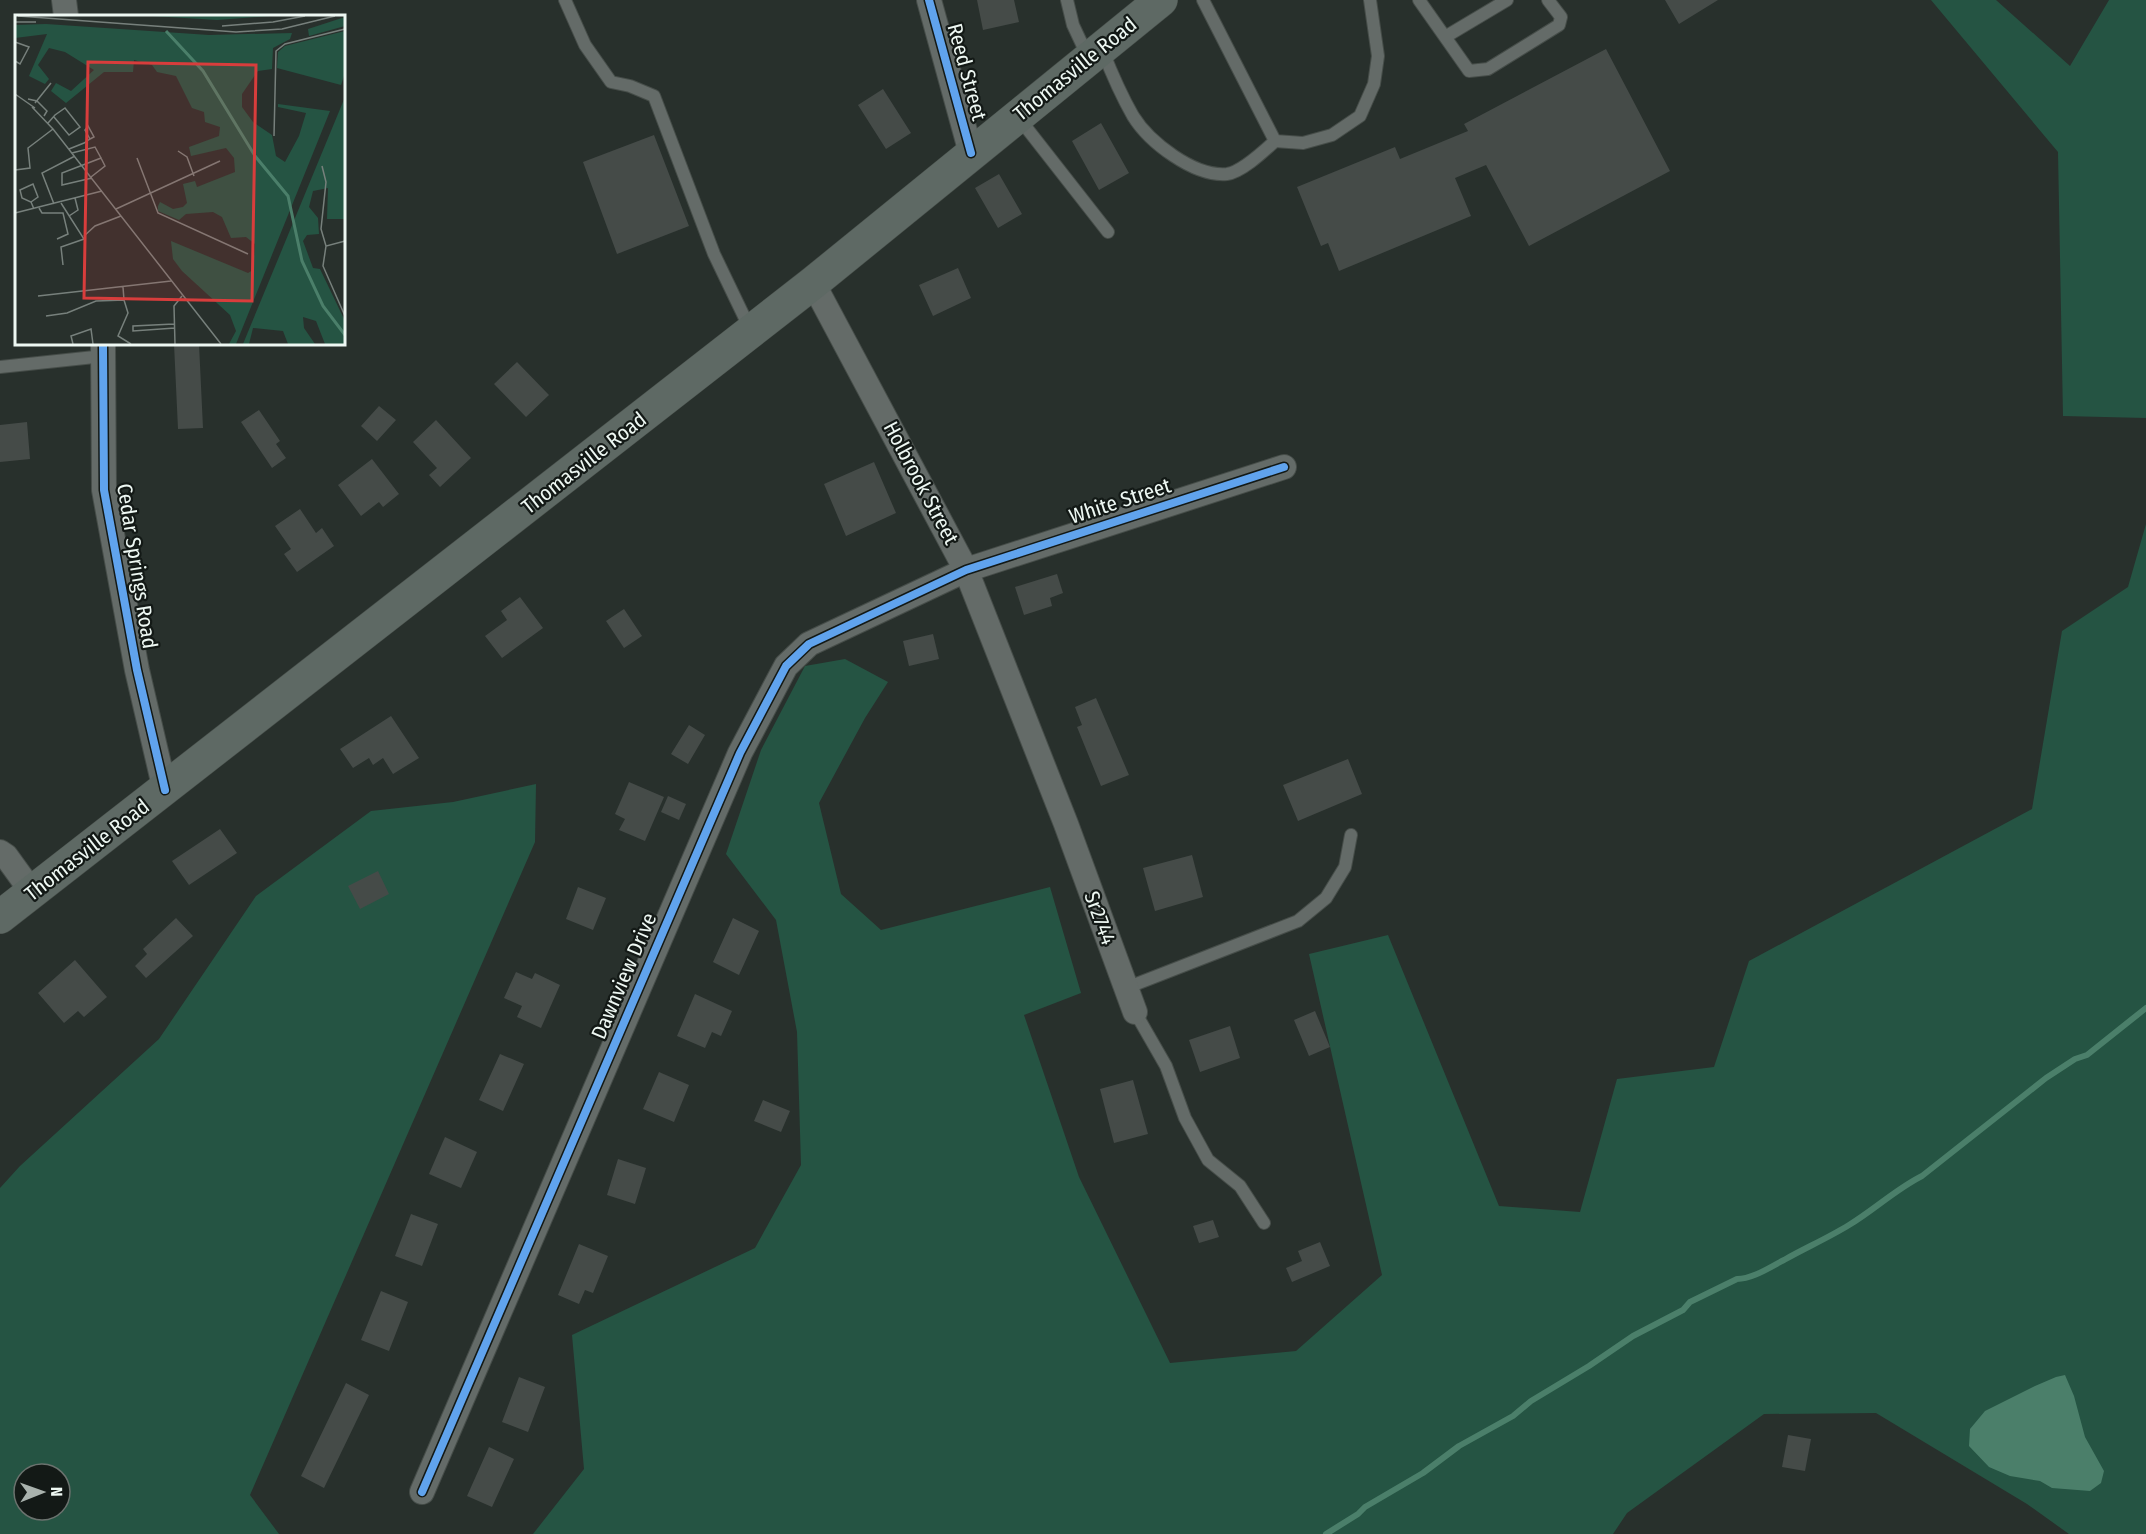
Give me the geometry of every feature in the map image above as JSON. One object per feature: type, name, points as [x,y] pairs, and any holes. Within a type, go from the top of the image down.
[{"type":"main road","name":"Thomasville Road","points":[[0,917],[751,332],[1161,0]]},
{"type":"street","points":[[64,0],[66,15]]},
{"type":"street","name":"Reed Street","points":[[929,0],[971,153]]},
{"type":"street","name":"Holbrook Street","points":[[813,283],[966,570],[1066,824]]},
{"type":"street","name":"Cedar Springs Road","points":[[104,350],[104,490],[137,670],[165,790]]},
{"type":"street","name":"White Street","points":[[966,570],[1284,467]]},
{"type":"street","name":"Dawnview Drive","points":[[422,1492],[740,753],[786,666],[809,644],[966,570]]},
{"type":"street","name":"Sr2744","points":[[1066,824],[1135,1012]]},
{"type":"street","points":[[0,852],[6,856],[32,892]]},
{"type":"lane","points":[[565,0],[585,45],[611,82],[630,86],[654,96],[714,254],[751,332]]},
{"type":"lane","points":[[1067,0],[1073,25],[1111,73],[1134,118],[1166,151],[1200,172],[1228,174],[1248,164],[1275,141],[1303,142],[1332,135],[1360,116],[1374,84],[1378,56],[1370,0]]},
{"type":"lane","points":[[1203,0],[1275,141]]},
{"type":"lane","points":[[1419,0],[1470,71],[1488,69],[1559,26],[1560,17],[1548,0]]},
{"type":"lane","points":[[1445,37],[1507,0]]},
{"type":"lane","points":[[1017,116],[1108,232]]},
{"type":"lane","points":[[0,367],[104,350]]},
{"type":"lane","points":[[1126,988],[1298,921],[1326,898],[1345,867],[1351,835]]},
{"type":"lane","points":[[1135,1012],[1166,1066],[1185,1118],[1208,1160],[1240,1186],[1264,1223]]},
{"type":"shaded area","points":[[1931,0],[1996,0],[2070,66],[2109,0],[2146,0],[2146,418],[2063,416],[2058,152]]},
{"type":"shaded area","points":[[2146,524],[2146,1534],[2069,1534],[2027,1504],[1876,1413],[1764,1414],[1627,1513],[1613,1534],[533,1534],[584,1469],[572,1335],[755,1248],[801,1165],[797,1032],[776,920],[726,854],[761,750],[805,666],[845,659],[888,682],[865,718],[819,803],[841,894],[881,930],[1050,887],[1081,993],[1024,1015],[1079,1177],[1170,1363],[1296,1351],[1382,1275],[1309,954],[1388,935],[1499,1206],[1580,1212],[1617,1079],[1714,1067],[1749,961],[2032,809],[2062,631],[2128,587]]},
{"type":"shaded area","points":[[536,784],[535,842],[250,1495],[279,1534],[0,1534],[0,1188],[20,1166],[159,1039],[256,896],[371,811],[453,802]]},
{"type":"shaded area","points":[[2065,1375],[2074,1396],[2085,1437],[2104,1471],[2101,1483],[2090,1491],[2052,1488],[2040,1481],[2010,1476],[1989,1467],[1969,1446],[1970,1429],[1985,1411],[2035,1386]]},
{"type":"building","points":[[977,0],[1014,0],[1019,22],[983,30]]},
{"type":"building","points":[[1665,0],[1718,0],[1679,24]]},
{"type":"building","points":[[1606,49],[1670,171],[1529,246],[1486,165],[1455,178],[1471,216],[1339,271],[1328,243],[1321,246],[1297,187],[1395,147],[1400,159],[1468,131],[1464,124]]},
{"type":"building","points":[[883,89],[911,133],[886,149],[858,105]]},
{"type":"building","points":[[1101,123],[1129,173],[1099,190],[1072,141]]},
{"type":"building","points":[[654,135],[689,226],[617,254],[583,162]]},
{"type":"building","points":[[999,174],[1022,214],[998,228],[975,188]]},
{"type":"building","points":[[958,268],[971,298],[933,316],[919,285]]},
{"type":"building","points":[[174,345],[199,345],[203,428],[178,429]]},
{"type":"building","points":[[517,362],[549,395],[526,417],[494,384]]},
{"type":"building","points":[[379,406],[396,420],[377,441],[361,426]]},
{"type":"building","points":[[259,410],[280,441],[276,444],[286,458],[272,468],[241,422]]},
{"type":"building","points":[[436,420],[471,458],[440,487],[429,475],[437,468],[413,442]]},
{"type":"building","points":[[27,422],[30,459],[0,462],[0,425]]},
{"type":"building","points":[[372,459],[399,494],[383,507],[379,502],[361,516],[338,485]]},
{"type":"building","points":[[874,462],[896,513],[846,536],[824,484]]},
{"type":"building","points":[[300,509],[316,533],[322,528],[334,546],[297,572],[284,554],[291,549],[275,526]]},
{"type":"building","points":[[1057,574],[1063,593],[1050,598],[1052,606],[1024,615],[1015,587]]},
{"type":"building","points":[[520,597],[543,628],[502,658],[485,636],[507,620],[501,611]]},
{"type":"building","points":[[624,609],[642,636],[624,648],[606,621]]},
{"type":"building","points":[[933,634],[939,659],[909,666],[903,641]]},
{"type":"building","points":[[1096,698],[1129,775],[1101,786],[1077,727],[1082,725],[1075,707]]},
{"type":"building","points":[[391,716],[419,758],[393,774],[383,758],[373,765],[369,758],[353,768],[340,749]]},
{"type":"building","points":[[689,725],[705,735],[688,764],[671,754]]},
{"type":"building","points":[[1348,759],[1362,794],[1298,821],[1283,785]]},
{"type":"building","points":[[629,782],[664,797],[645,841],[619,830],[625,819],[615,814]]},
{"type":"building","points":[[668,796],[686,804],[679,820],[661,812]]},
{"type":"building","points":[[220,829],[237,853],[189,885],[172,861]]},
{"type":"building","points":[[1192,855],[1203,897],[1155,911],[1143,868]]},
{"type":"building","points":[[378,871],[389,894],[360,909],[348,886]]},
{"type":"building","points":[[578,887],[606,898],[593,930],[566,919]]},
{"type":"building","points":[[176,918],[193,936],[146,978],[135,966],[147,954],[143,949]]},
{"type":"building","points":[[733,918],[759,931],[739,975],[713,962]]},
{"type":"building","points":[[75,960],[107,997],[84,1017],[78,1011],[64,1023],[38,993]]},
{"type":"building","points":[[516,972],[532,979],[535,973],[560,985],[541,1028],[517,1017],[522,1006],[504,998]]},
{"type":"building","points":[[695,994],[732,1011],[721,1036],[712,1032],[705,1048],[677,1036]]},
{"type":"building","points":[[1315,1011],[1330,1047],[1309,1056],[1294,1020]]},
{"type":"building","points":[[1230,1026],[1240,1058],[1200,1072],[1189,1040]]},
{"type":"building","points":[[500,1054],[524,1064],[503,1111],[479,1100]]},
{"type":"building","points":[[659,1072],[689,1085],[674,1122],[643,1109]]},
{"type":"building","points":[[1133,1080],[1148,1134],[1114,1143],[1100,1089]]},
{"type":"building","points":[[763,1100],[790,1111],[781,1132],[754,1121]]},
{"type":"building","points":[[445,1137],[477,1152],[461,1188],[429,1174]]},
{"type":"building","points":[[618,1159],[646,1168],[635,1204],[607,1195]]},
{"type":"building","points":[[411,1214],[438,1224],[422,1266],[395,1256]]},
{"type":"building","points":[[1213,1220],[1219,1237],[1199,1243],[1193,1226]]},
{"type":"building","points":[[1320,1242],[1330,1266],[1292,1282],[1286,1268],[1302,1261],[1298,1251]]},
{"type":"building","points":[[579,1244],[608,1256],[593,1293],[585,1290],[579,1304],[558,1295]]},
{"type":"building","points":[[381,1291],[408,1302],[389,1351],[361,1340]]},
{"type":"building","points":[[519,1377],[545,1387],[528,1432],[502,1422]]},
{"type":"building","points":[[346,1383],[369,1395],[324,1488],[301,1476]]},
{"type":"building","points":[[1788,1435],[1811,1439],[1805,1471],[1782,1467]]},
{"type":"building","points":[[489,1447],[514,1459],[492,1507],[467,1496]]},
{"type":"waterway","points":[[1326,1534],[1365,1507],[1423,1473],[1459,1446],[1513,1416],[1531,1401],[1633,1336],[1683,1310],[1690,1302],[1737,1279],[1761,1272],[1858,1219],[1922,1176],[2046,1078],[2075,1059],[2087,1055],[2146,1008]]},
{"type":"cycle path","points":[[929,0],[971,153]]},
{"type":"cycle path","points":[[103,345],[104,490],[137,670],[165,790]]},
{"type":"cycle path","points":[[422,1492],[740,753],[786,666],[809,644],[966,570],[1284,467]]}]
